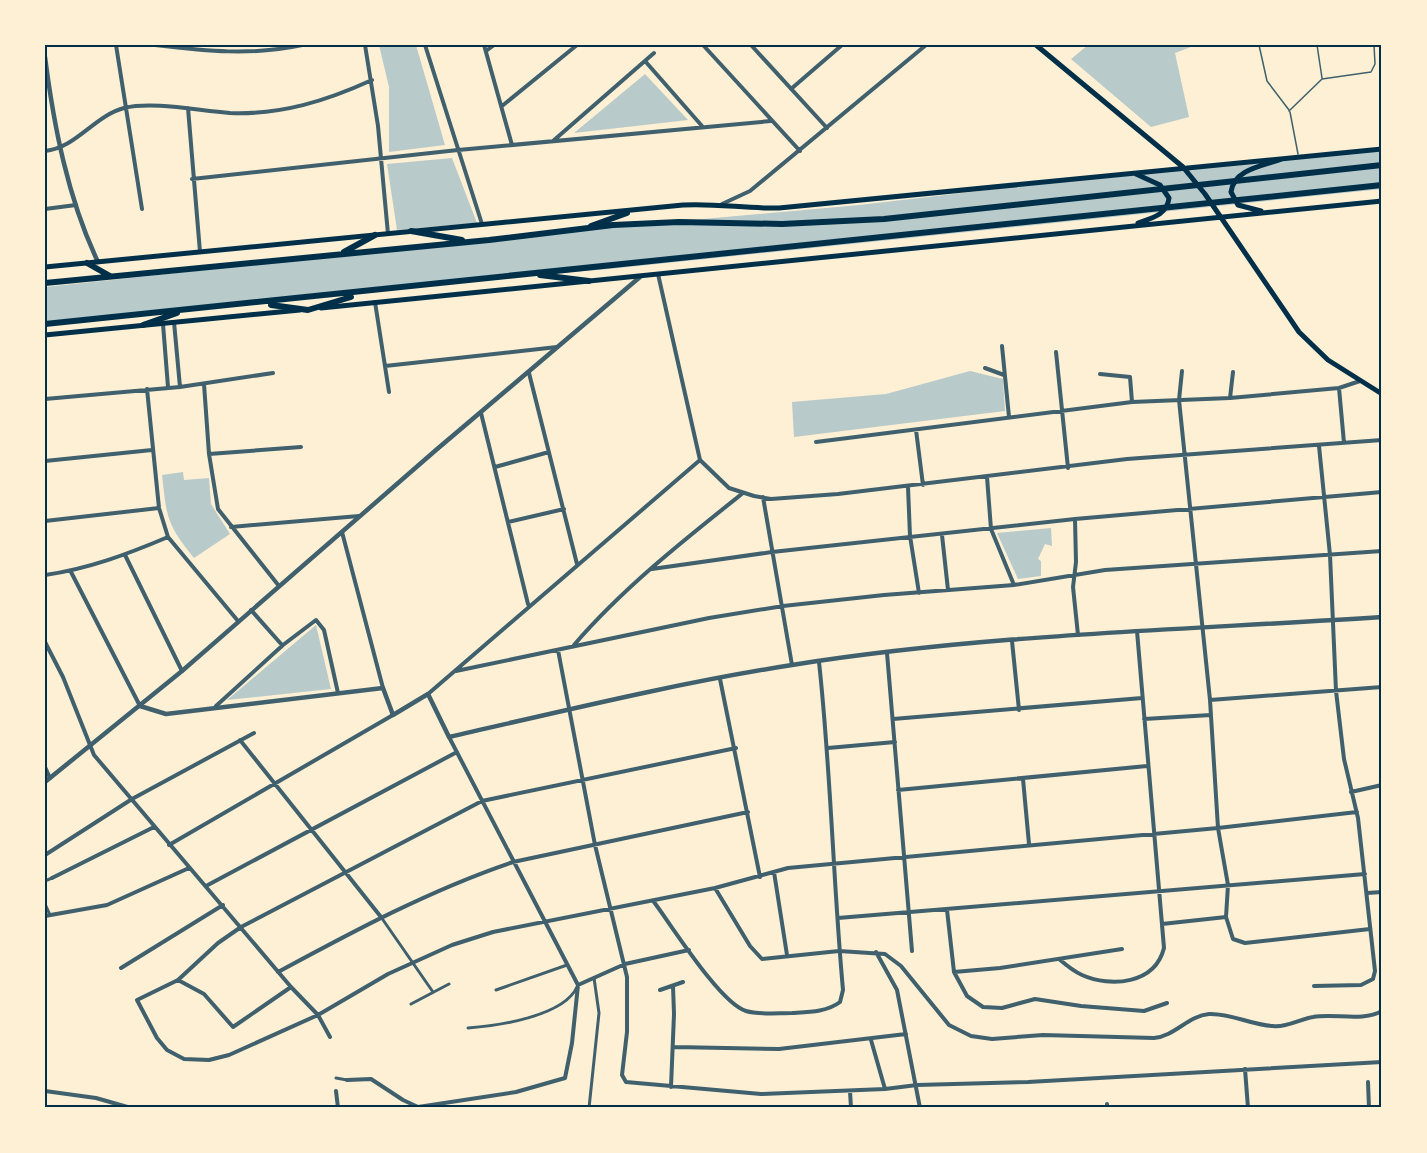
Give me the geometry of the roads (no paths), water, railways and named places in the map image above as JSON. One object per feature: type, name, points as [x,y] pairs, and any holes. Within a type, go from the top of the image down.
[{"type":"highway","points":[[45,283],[662,223],[782,224],[884,219],[1382,165]]},
{"type":"highway","points":[[45,324],[1382,185]]},
{"type":"highway","points":[[580,230],[627,213]]},
{"type":"highway","points":[[411,231],[465,241]]},
{"type":"highway","points":[[339,254],[375,235]]},
{"type":"highway","points":[[87,263],[111,276]]},
{"type":"highway","points":[[530,274],[589,281]]},
{"type":"highway","points":[[261,303],[308,310],[367,292]]},
{"type":"highway","points":[[143,325],[184,310],[196,309]]},
{"type":"main road","points":[[1036,45],[1183,167],[1299,333],[1328,360],[1382,394]]},
{"type":"main road","points":[[45,267],[411,231],[627,213],[683,205],[720,204],[749,209],[779,208],[1118,173],[1382,149]]},
{"type":"main road","points":[[1267,212],[1238,205],[1231,192],[1233,183],[1246,171],[1295,156]]},
{"type":"main road","points":[[1118,173],[1145,176],[1160,184],[1169,198],[1168,205],[1160,214],[1131,226]]},
{"type":"main road","points":[[45,335],[1382,201]]},
{"type":"street","points":[[116,45],[124,108],[142,209]]},
{"type":"street","points":[[155,45],[246,52],[273,51],[302,45]]},
{"type":"street","points":[[365,45],[372,80],[388,234]]},
{"type":"street","points":[[425,45],[482,225]]},
{"type":"street","points":[[484,45],[512,145]]},
{"type":"street","points":[[486,51],[494,45]]},
{"type":"street","points":[[502,106],[577,45]]},
{"type":"street","points":[[703,45],[771,122],[800,151]]},
{"type":"street","points":[[791,88],[842,45]]},
{"type":"street","points":[[720,204],[743,195],[800,151],[926,45]]},
{"type":"street","points":[[754,46],[827,128]]},
{"type":"street","points":[[552,142],[654,53]]},
{"type":"street","points":[[45,57],[46,74],[61,149],[76,205],[98,262]]},
{"type":"street","points":[[645,61],[702,126]]},
{"type":"street","points":[[45,151],[61,149],[95,124],[124,108],[188,108],[230,113],[273,112],[305,106],[372,80]]},
{"type":"street","points":[[188,108],[192,179],[200,253]]},
{"type":"street","points":[[192,179],[458,150],[702,126],[771,122]]},
{"type":"street","points":[[45,209],[76,205]]},
{"type":"street","points":[[658,274],[700,460],[716,478],[729,488],[743,493],[783,498],[908,487],[1185,455],[1382,440]]},
{"type":"street","points":[[45,782],[182,671],[640,277]]},
{"type":"street","points":[[375,301],[389,392]]},
{"type":"street","points":[[174,322],[180,387]]},
{"type":"street","points":[[163,323],[168,387]]},
{"type":"street","points":[[1002,346],[1009,417]]},
{"type":"street","points":[[385,366],[558,347]]},
{"type":"street","points":[[1056,352],[1068,468]]},
{"type":"street","points":[[985,368],[1004,375]]},
{"type":"street","points":[[1182,371],[1179,400],[1210,700],[1218,828],[1228,885],[1226,917],[1233,939],[1245,943],[1370,929]]},
{"type":"street","points":[[1230,398],[1233,372]]},
{"type":"street","points":[[45,399],[180,387],[273,373]]},
{"type":"street","points":[[529,373],[577,564]]},
{"type":"street","points":[[1100,374],[1130,377],[1132,402]]},
{"type":"street","points":[[816,442],[1063,409],[1339,388],[1361,380]]},
{"type":"street","points":[[204,384],[209,454],[216,504],[221,516],[279,586]]},
{"type":"street","points":[[1339,388],[1344,443]]},
{"type":"street","points":[[147,389],[159,508],[168,537],[238,621]]},
{"type":"street","points":[[481,413],[529,605]]},
{"type":"street","points":[[916,430],[923,485]]},
{"type":"street","points":[[1314,987],[1361,985],[1373,979],[1375,971],[1357,812],[1350,792],[1336,691],[1330,555],[1319,446]]},
{"type":"street","points":[[209,454],[301,447]]},
{"type":"street","points":[[45,461],[152,450]]},
{"type":"street","points":[[495,467],[549,452]]},
{"type":"street","points":[[169,845],[428,694],[700,460]]},
{"type":"street","points":[[987,477],[991,529],[1014,585]]},
{"type":"street","points":[[908,487],[910,536],[919,593]]},
{"type":"street","points":[[652,569],[772,552],[1191,506],[1382,492]]},
{"type":"street","points":[[574,646],[604,612],[743,493]]},
{"type":"street","points":[[763,497],[792,665]]},
{"type":"street","points":[[45,521],[159,508]]},
{"type":"street","points":[[508,522],[564,509]]},
{"type":"street","points":[[230,527],[360,516]]},
{"type":"street","points":[[1075,519],[1074,575],[1078,635]]},
{"type":"street","points":[[342,532],[382,687],[393,715]]},
{"type":"street","points":[[942,534],[948,590]]},
{"type":"street","points":[[45,575],[71,572],[125,555],[168,537]]},
{"type":"street","points":[[456,671],[709,618],[783,606],[1014,585],[1074,575],[1382,551]]},
{"type":"street","points":[[125,555],[182,671]]},
{"type":"street","points":[[71,572],[140,706],[166,714],[382,687]]},
{"type":"street","points":[[251,610],[283,645]]},
{"type":"street","points":[[449,738],[568,710],[792,665],[887,653],[1078,635],[1382,616]]},
{"type":"street","points":[[216,706],[312,621],[319,622],[324,630],[338,693]]},
{"type":"street","points":[[1059,959],[1077,972],[1092,978],[1116,981],[1142,977],[1156,965],[1162,955],[1160,891],[1147,766],[1137,631]]},
{"type":"street","points":[[1012,641],[1019,710]]},
{"type":"street","points":[[45,642],[63,677],[94,755],[278,972],[318,1015],[330,1037]]},
{"type":"street","points":[[558,650],[595,845],[625,964],[628,998],[623,1078],[633,1084],[761,1094],[1382,1062]]},
{"type":"street","points":[[887,653],[912,951]]},
{"type":"street","points":[[654,902],[726,997],[746,1011],[812,1012],[832,1007],[842,999],[828,748],[819,662]]},
{"type":"street","points":[[720,678],[736,748],[760,877]]},
{"type":"street","points":[[1210,700],[1382,687]]},
{"type":"street","points":[[336,1078],[371,1079],[403,1101],[418,1107],[516,1092],[565,1077],[578,985],[428,694]]},
{"type":"street","points":[[893,719],[1142,698]]},
{"type":"street","points":[[1144,719],[1211,715]]},
{"type":"street","points":[[45,855],[132,799],[254,733]]},
{"type":"street","points":[[240,740],[381,917],[414,961],[433,992]]},
{"type":"street","points":[[828,748],[894,742]]},
{"type":"street","points":[[736,748],[482,801],[241,927],[212,947],[178,980],[137,1000],[167,1050],[184,1059],[197,1061],[229,1055],[318,1015],[414,961],[493,932],[654,902],[798,866],[1218,828],[1357,812]]},
{"type":"street","points":[[206,886],[457,752]]},
{"type":"street","points":[[898,790],[1147,766]]},
{"type":"street","points":[[45,767],[50,778]]},
{"type":"street","points":[[1023,779],[1029,844]]},
{"type":"street","points":[[1350,792],[1382,785]]},
{"type":"street","points":[[278,972],[381,917],[446,887],[513,862],[748,812]]},
{"type":"street","points":[[45,881],[154,827]]},
{"type":"street","points":[[45,904],[47,916],[107,905],[189,868]]},
{"type":"street","points":[[774,872],[787,956]]},
{"type":"street","points":[[838,918],[1365,874]]},
{"type":"street","points":[[715,888],[759,957],[765,959],[839,951],[876,951],[897,961],[941,1017],[957,1031],[992,1039],[1043,1035],[1154,1038],[1167,1035],[1188,1021],[1207,1014],[1234,1017],[1274,1027],[1315,1016],[1369,1016],[1382,1011]]},
{"type":"street","points":[[1367,893],[1382,892]]},
{"type":"street","points":[[121,968],[223,905]]},
{"type":"street","points":[[947,910],[954,972],[967,996],[988,1008],[1002,1008],[1035,999],[1081,1006],[1144,1011],[1167,1003]]},
{"type":"street","points":[[1162,924],[1226,917]]},
{"type":"street","points":[[954,972],[1122,949]]},
{"type":"street","points":[[468,1028],[519,1022],[543,1013],[571,996],[578,985],[594,976],[625,964],[689,950]]},
{"type":"street","points":[[876,951],[896,984],[920,1108]]},
{"type":"street","points":[[496,990],[567,965]]},
{"type":"street","points":[[589,1108],[599,1012],[594,976]]},
{"type":"street","points":[[178,980],[204,994],[228,1022],[236,1027],[291,987]]},
{"type":"street","points":[[660,990],[683,982]]},
{"type":"street","points":[[411,1004],[449,984]]},
{"type":"street","points":[[671,1087],[674,1047],[673,986]]},
{"type":"street","points":[[674,1047],[765,1050],[872,1040],[906,1034]]},
{"type":"street","points":[[872,1040],[885,1089]]},
{"type":"street","points":[[1245,1069],[1248,1108]]},
{"type":"street","points":[[1368,1082],[1370,1108]]},
{"type":"street","points":[[45,1091],[96,1098],[131,1108]]},
{"type":"street","points":[[336,1091],[338,1108]]},
{"type":"street","points":[[850,1091],[851,1108]]},
{"type":"lane","points":[[1259,45],[1267,81],[1290,111],[1295,156]]},
{"type":"lane","points":[[1317,45],[1322,79]]},
{"type":"lane","points":[[1290,111],[1322,79],[1371,72],[1375,64],[1374,45]]}]
